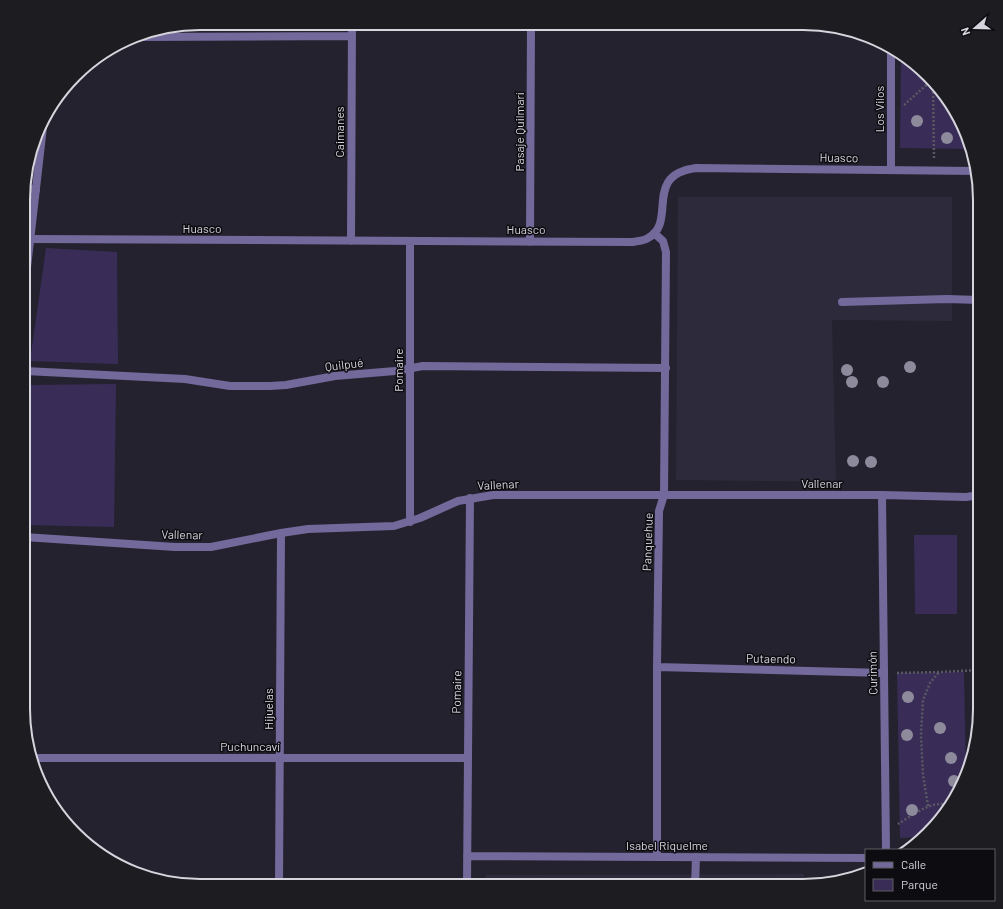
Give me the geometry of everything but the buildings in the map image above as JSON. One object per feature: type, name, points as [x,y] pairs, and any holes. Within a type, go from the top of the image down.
[{"type":"street","name":"Caimanes","points":[[351,241],[352,30]]},
{"type":"street","name":"Pasaje Quilmarí","points":[[530,242],[531,30]]},
{"type":"street","points":[[153,37],[352,36]]},
{"type":"street","name":"Los Vilos","points":[[891,55],[891,170]]},
{"type":"street","points":[[30,240],[42,138]]},
{"type":"street","name":"Huasco","points":[[30,240],[633,242],[648,239],[654,233],[660,222],[665,187],[673,176],[680,171],[687,169],[971,171]]},
{"type":"street","points":[[30,189],[36,190]]},
{"type":"street","name":"Panquehue","points":[[654,233],[663,241],[666,252],[664,495],[659,511],[657,857]]},
{"type":"street","name":"Pomaire","points":[[410,241],[410,522]]},
{"type":"street","points":[[842,302],[947,299],[973,300]]},
{"type":"street","name":"Quilpué","points":[[30,371],[185,379],[230,386],[270,386],[286,385],[335,376],[396,371],[423,366],[666,368]]},
{"type":"street","name":"Vallenar","points":[[30,537],[193,548],[228,544],[308,529],[394,526],[410,522],[451,503],[470,498],[493,495],[973,496]]},
{"type":"street","name":"Curimón","points":[[882,496],[886,849]]},
{"type":"street","name":"Pomaire","points":[[467,879],[470,498]]},
{"type":"street","name":"Hijuelas","points":[[279,879],[281,533]]},
{"type":"street","name":"Putaendo","points":[[657,667],[884,673]]},
{"type":"street","name":"Puchuncaví","points":[[37,758],[468,758]]},
{"type":"street","name":"Isabel Riquelme","points":[[467,856],[865,858]]},
{"type":"street","points":[[695,879],[696,857]]},
{"type":"path","points":[[891,116],[927,84]]},
{"type":"path","points":[[932,89],[934,170]]},
{"type":"path","points":[[884,673],[973,670]]},
{"type":"path","points":[[928,806],[923,775],[921,735],[923,700],[930,683],[939,672]]},
{"type":"path","points":[[886,832],[928,806],[944,804]]},
{"type":"shaded area","points":[[678,197],[952,197],[952,321],[832,320],[836,482],[676,480]]},
{"type":"shaded area","points":[[804,874],[804,879],[486,879],[486,875]]},
{"type":"green space","points":[[901,61],[915,72],[938,96],[950,115],[965,149],[900,148]]},
{"type":"green space","points":[[46,248],[117,252],[118,364],[30,361]]},
{"type":"green space","points":[[116,384],[114,527],[30,525],[31,385]]},
{"type":"green space","points":[[914,535],[957,535],[957,614],[915,614]]},
{"type":"green space","points":[[964,672],[966,758],[964,764],[950,794],[938,813],[915,837],[900,838],[897,673]]}]
